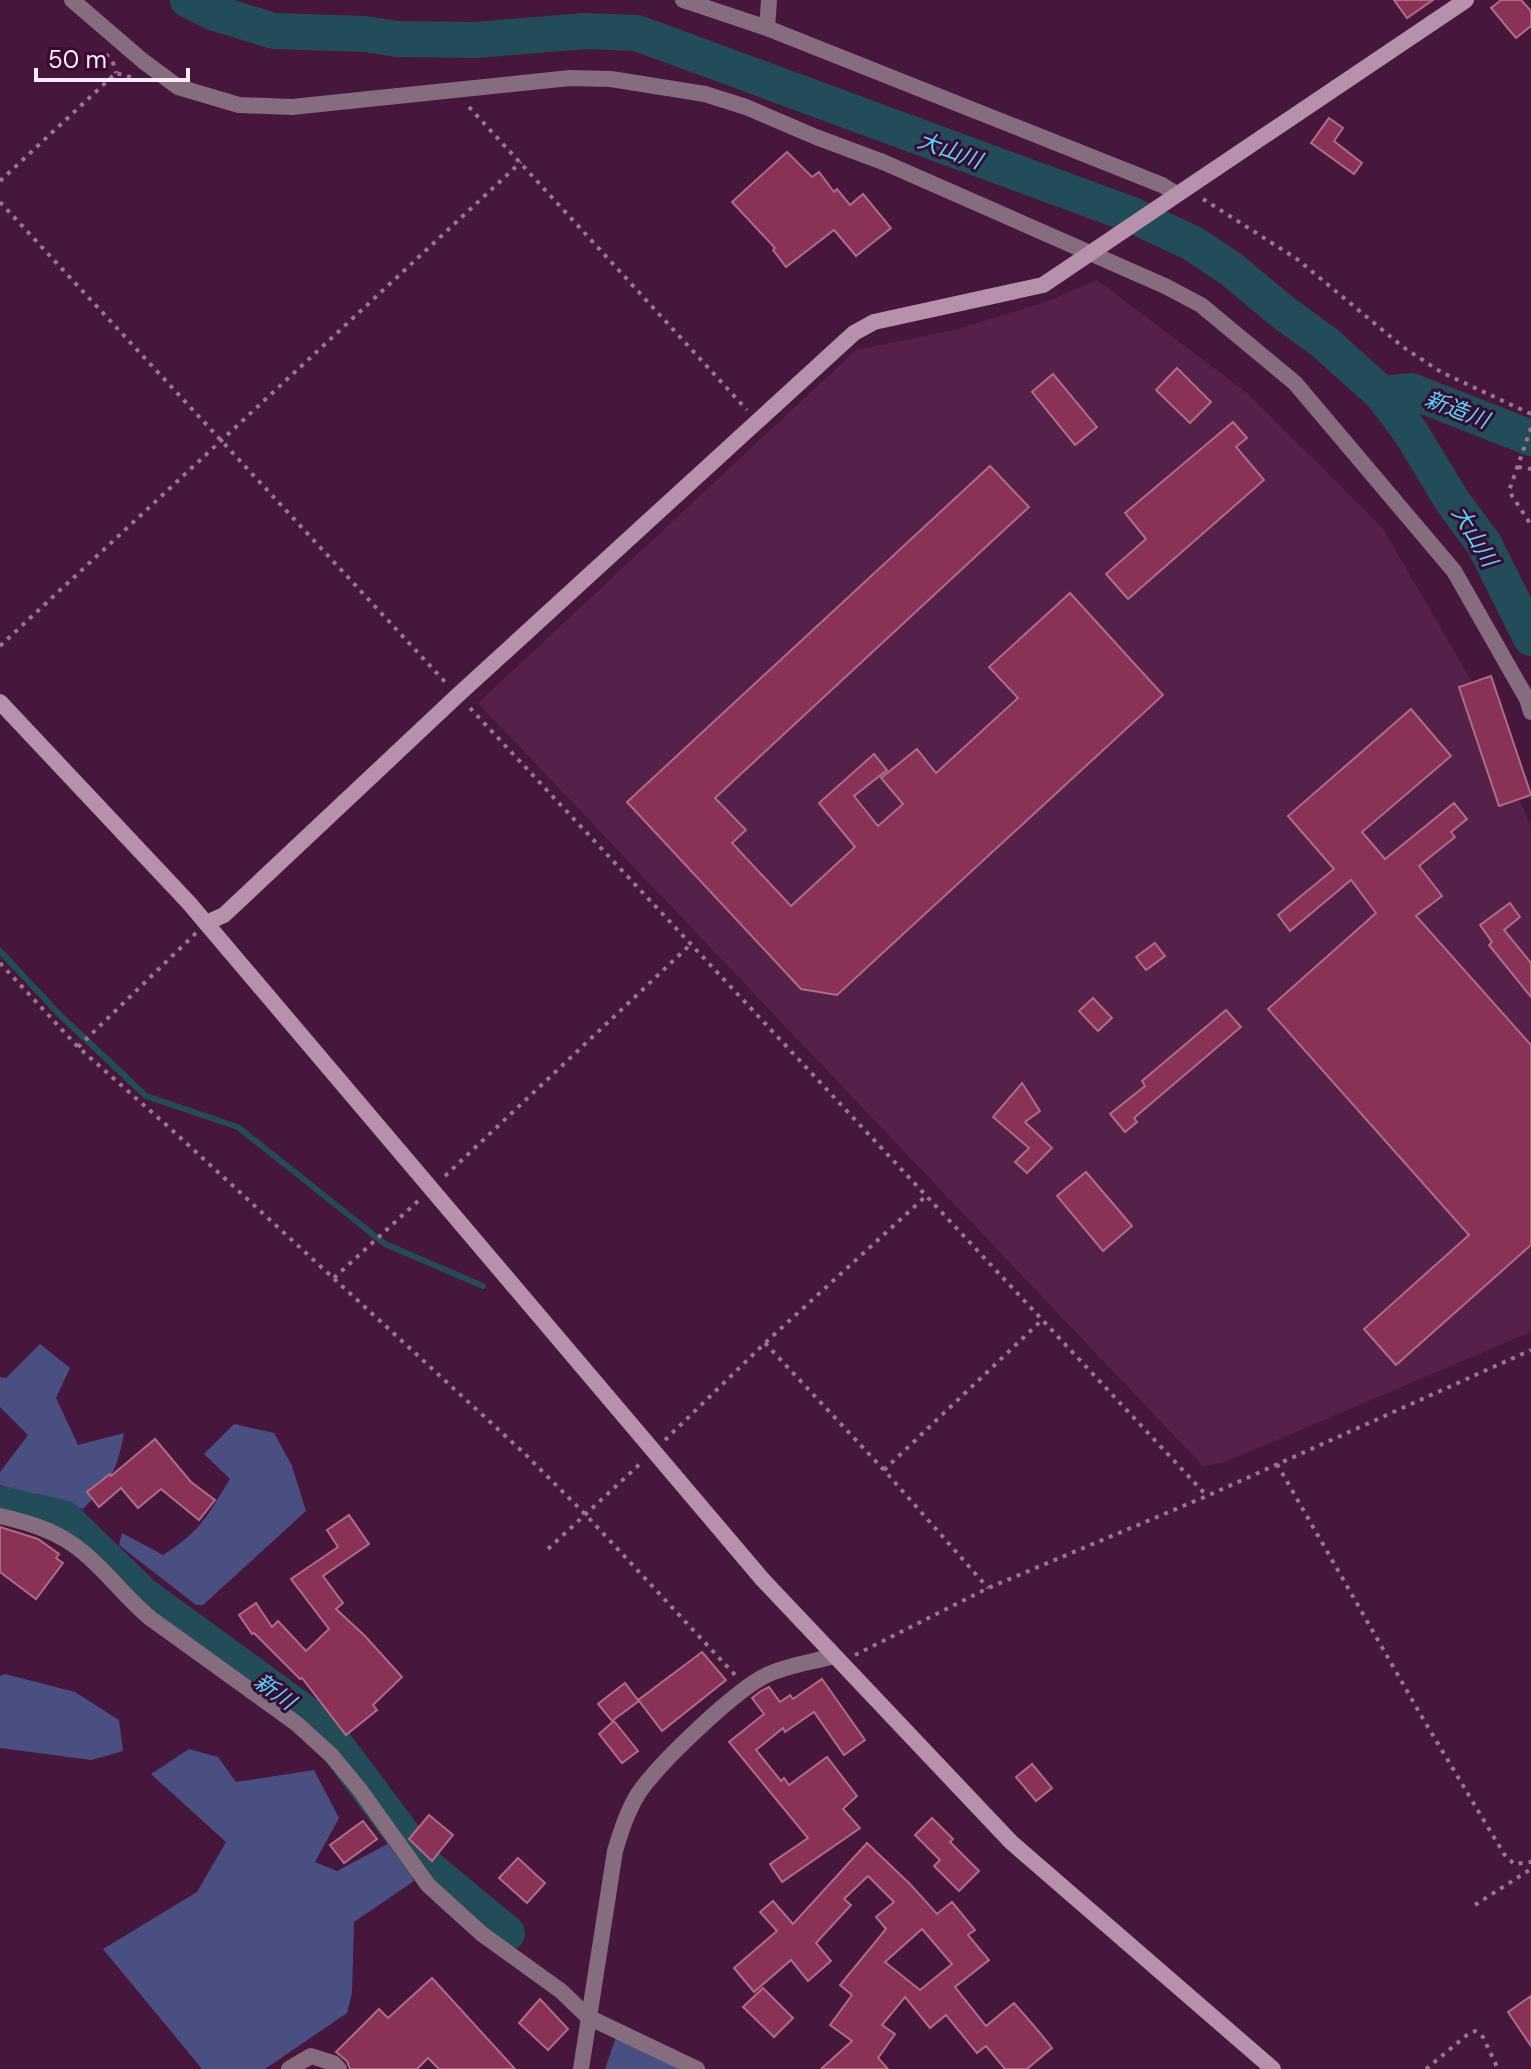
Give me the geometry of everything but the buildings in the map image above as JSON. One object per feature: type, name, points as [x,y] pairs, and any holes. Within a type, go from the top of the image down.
[{"type":"street","points":[[72,0],[178,87],[239,105],[292,107],[570,78],[611,79],[705,94],[746,107],[883,162],[1201,305],[1295,383],[1454,571],[1527,699],[1531,712]]},
{"type":"street","points":[[683,0],[767,28],[1182,192]]},
{"type":"street","points":[[767,28],[769,0]]},
{"type":"street","points":[[206,923],[224,915],[458,695],[854,333],[874,322],[1043,285],[1466,0]]},
{"type":"street","points":[[0,702],[206,923],[763,1580],[1011,1842],[1273,2069]]},
{"type":"street","points":[[0,1516],[31,1523],[60,1536],[83,1552],[150,1618],[297,1724],[332,1756],[360,1790],[428,1885],[482,1934],[561,1991],[588,2017],[697,2069]]},
{"type":"street","points":[[581,2069],[615,1851],[625,1817],[653,1774],[745,1687],[770,1673],[834,1656]]},
{"type":"street","points":[[289,2069],[311,2056],[333,2063],[339,2069]]},
{"type":"path","points":[[0,181],[116,73],[140,80]]},
{"type":"path","points":[[461,104],[469,108],[521,162],[757,421]]},
{"type":"path","points":[[0,646],[521,162]]},
{"type":"path","points":[[1182,192],[1297,259],[1403,347],[1441,372],[1531,414]]},
{"type":"path","points":[[0,202],[1207,1496]]},
{"type":"path","points":[[1531,428],[1509,491],[1531,525]]},
{"type":"path","points":[[1518,467],[1531,469]]},
{"type":"path","points":[[78,1047],[206,923]]},
{"type":"path","points":[[334,1278],[691,944]]},
{"type":"path","points":[[0,963],[78,1047],[524,1453],[586,1515],[745,1687]]},
{"type":"path","points":[[548,1549],[765,1343],[926,1196]]},
{"type":"path","points":[[884,1470],[1042,1320]]},
{"type":"path","points":[[765,1343],[884,1470],[988,1588]]},
{"type":"path","points":[[834,1656],[855,1655],[988,1588],[1207,1496],[1531,1350]]},
{"type":"path","points":[[1277,1464],[1504,1854],[1514,1864],[1531,1862]]},
{"type":"path","points":[[1475,1905],[1531,1869]]},
{"type":"path","points":[[1426,2069],[1475,2031],[1483,2037],[1498,2069]]},
{"type":"shaded area","points":[[1097,280],[1247,393],[1382,527],[1479,694],[1531,828],[1531,1332],[1225,1462],[1203,1466],[478,703],[856,350],[958,329],[1046,302]]},
{"type":"shaded area","points":[[40,1344],[70,1368],[56,1398],[78,1445],[124,1433],[111,1475],[83,1509],[0,1485],[0,1472],[28,1435],[0,1407],[0,1377],[6,1378]]},
{"type":"shaded area","points":[[234,1424],[274,1433],[292,1466],[306,1511],[203,1605],[196,1605],[119,1545],[122,1533],[163,1555],[195,1530],[230,1479],[204,1454]]},
{"type":"shaded area","points":[[5,1674],[75,1692],[119,1720],[123,1751],[91,1760],[0,1748],[0,1676]]},
{"type":"shaded area","points":[[189,1749],[218,1757],[236,1782],[314,1770],[339,1818],[315,1862],[337,1871],[393,1841],[414,1881],[354,1922],[352,1993],[347,2013],[265,2069],[202,2069],[103,1949],[197,1892],[226,1842],[151,1774]]},
{"type":"shaded area","points":[[617,2034],[679,2069],[605,2069]]},
{"type":"waterway","name":"大山川","points":[[188,0],[212,12],[274,31],[365,34],[397,39],[476,40],[584,31],[637,33],[1132,215],[1192,243],[1231,269],[1324,342],[1382,394],[1484,544],[1531,638]]},
{"type":"waterway","name":"新造川","points":[[1382,394],[1411,391],[1531,438]]},
{"type":"waterway","points":[[0,951],[60,1015],[146,1096],[238,1127],[385,1244],[483,1286]]},
{"type":"waterway","name":"新川","points":[[0,1504],[64,1518],[142,1594],[320,1724],[427,1867],[507,1933]]}]
